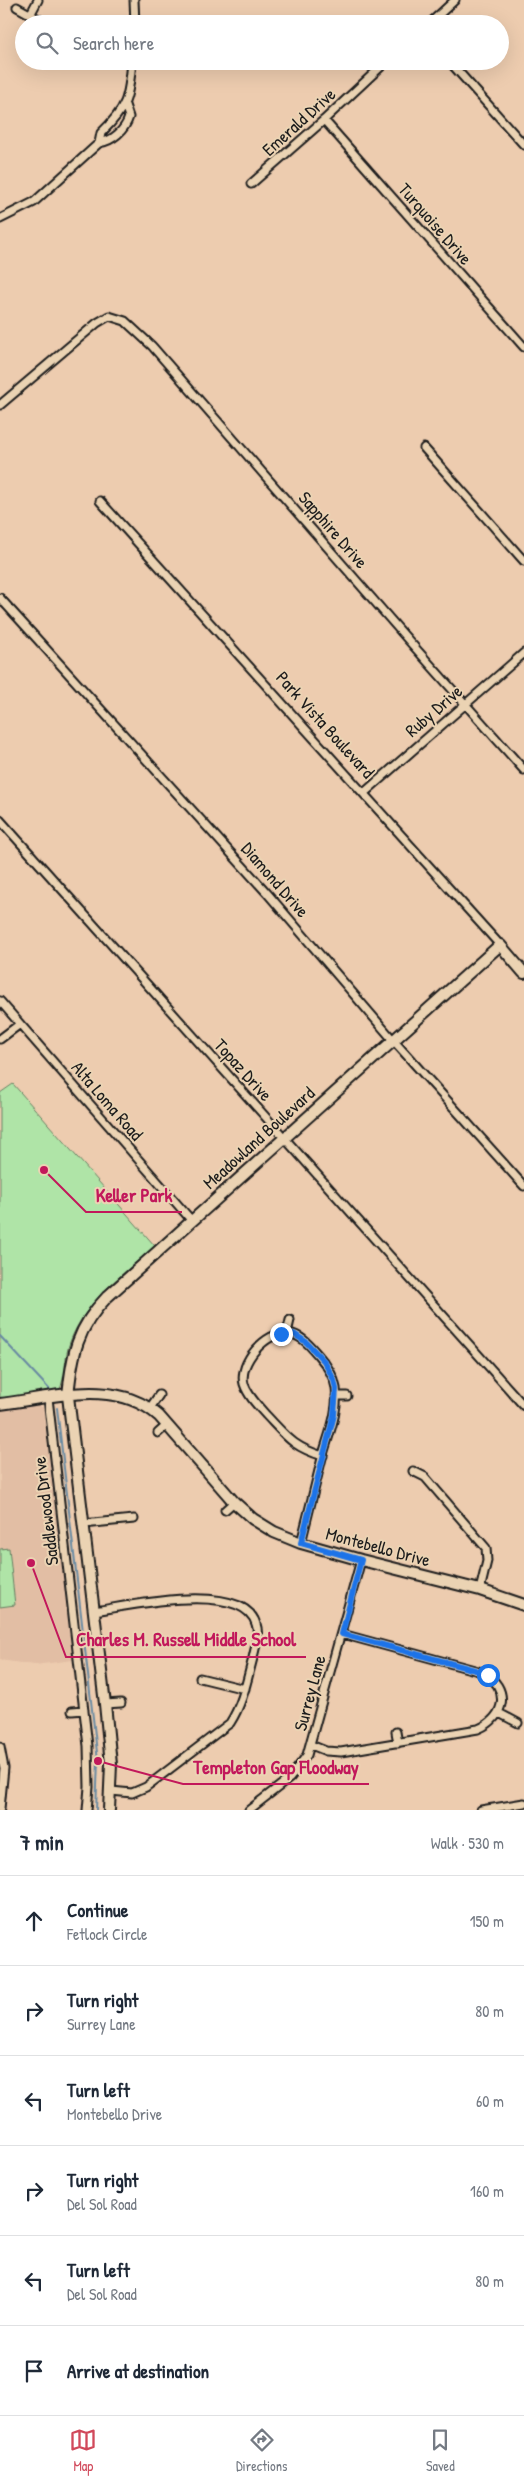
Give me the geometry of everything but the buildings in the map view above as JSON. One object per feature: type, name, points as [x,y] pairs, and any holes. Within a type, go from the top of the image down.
[{"type":"street","points":[[17,7],[30,15],[38,0]]},
{"type":"street","points":[[134,0],[135,15]]},
{"type":"street","points":[[439,15],[455,0]]},
{"type":"street","points":[[100,143],[101,133],[111,125],[125,105],[131,70]]},
{"type":"street","name":"Emerald Drive","points":[[251,184],[377,70]]},
{"type":"street","points":[[457,70],[524,145]]},
{"type":"street","points":[[0,219],[34,202],[100,143],[108,142],[127,123],[129,117],[125,105]]},
{"type":"street","name":"Turquoise Drive","points":[[324,120],[524,347]]},
{"type":"street","name":"Sapphire Drive","points":[[0,405],[97,323],[109,316],[125,321],[144,337],[524,770]]},
{"type":"street","points":[[424,448],[524,561]]},
{"type":"street","name":"Park Vista Boulevard","points":[[100,501],[524,973]]},
{"type":"street","name":"Diamond Drive","points":[[0,598],[267,893],[393,1040],[524,1186]]},
{"type":"street","name":"Ruby Drive","points":[[364,793],[524,653]]},
{"type":"street","name":"Topaz Drive","points":[[0,820],[524,1406]]},
{"type":"street","name":"Meadowland Boulevard","points":[[109,1810],[111,1764],[68,1396],[71,1360],[88,1318],[106,1297],[500,945]]},
{"type":"street","name":"Alta Loma Road","points":[[0,1001],[192,1220]]},
{"type":"street","points":[[0,1039],[20,1024]]},
{"type":"street","points":[[287,1333],[290,1320]]},
{"type":"street","points":[[301,1543],[334,1415],[336,1396],[334,1380],[324,1361],[301,1338],[287,1333],[274,1336],[251,1356],[244,1369],[244,1384],[251,1398],[291,1442],[302,1450],[323,1456]]},
{"type":"street","name":"Montebello Drive","points":[[0,1404],[91,1393],[121,1395],[150,1408],[234,1502],[265,1528],[301,1543],[480,1590],[524,1605]]},
{"type":"street","points":[[150,1408],[160,1395]]},
{"type":"street","points":[[336,1396],[347,1396]]},
{"type":"street","name":"Saddlewood Drive","points":[[48,1398],[84,1710],[89,1788],[87,1810]]},
{"type":"street","points":[[158,1433],[167,1425]]},
{"type":"street","points":[[414,1472],[425,1477],[484,1544],[487,1562],[480,1590]]},
{"type":"street","points":[[225,1510],[234,1502]]},
{"type":"street","points":[[83,1524],[134,1519]]},
{"type":"street","name":"Surrey Lane","points":[[249,1810],[290,1778],[302,1764],[311,1746],[361,1560]]},
{"type":"street","points":[[94,1610],[197,1598],[226,1600],[242,1606],[253,1617],[258,1630],[245,1689],[238,1709],[225,1728],[139,1791],[132,1793],[110,1792]]},
{"type":"street","points":[[311,1746],[326,1751],[341,1752],[478,1729],[492,1722],[499,1713],[501,1701],[498,1686],[482,1672],[342,1634]]},
{"type":"street","points":[[200,1678],[245,1689]]},
{"type":"street","points":[[105,1704],[121,1703]]},
{"type":"street","points":[[72,1711],[84,1710]]},
{"type":"street","points":[[499,1713],[518,1723]]},
{"type":"street","points":[[396,1732],[398,1743]]},
{"type":"street","points":[[0,1748],[4,1768],[0,1809]]},
{"type":"street","points":[[481,1810],[524,1803]]},
{"type":"shaded area","points":[[39,1405],[43,1408],[73,1660],[35,1665],[0,1660],[0,1410]]},
{"type":"green space","points":[[13,1084],[155,1246],[106,1289],[85,1314],[70,1342],[59,1391],[0,1398],[0,1093]]},
{"type":"green space","points":[[9,1548],[15,1605],[0,1607],[0,1549]]},
{"type":"waterway","points":[[0,1336],[50,1390]]},
{"type":"waterway","points":[[57,1408],[98,1761],[96,1810]]},
{"type":"place","name":"Keller Park","points":[[44,1170]]},
{"type":"place","name":"Charles M. Russell Middle School","points":[[31,1563]]},
{"type":"place","name":"Templeton Gap Floodway","points":[[98,1761]]},
{"type":"route","points":[[281,1334],[294,1334],[306,1342],[324,1361],[334,1380],[336,1389],[334,1415],[301,1543],[361,1560],[342,1634],[488,1675]]}]
